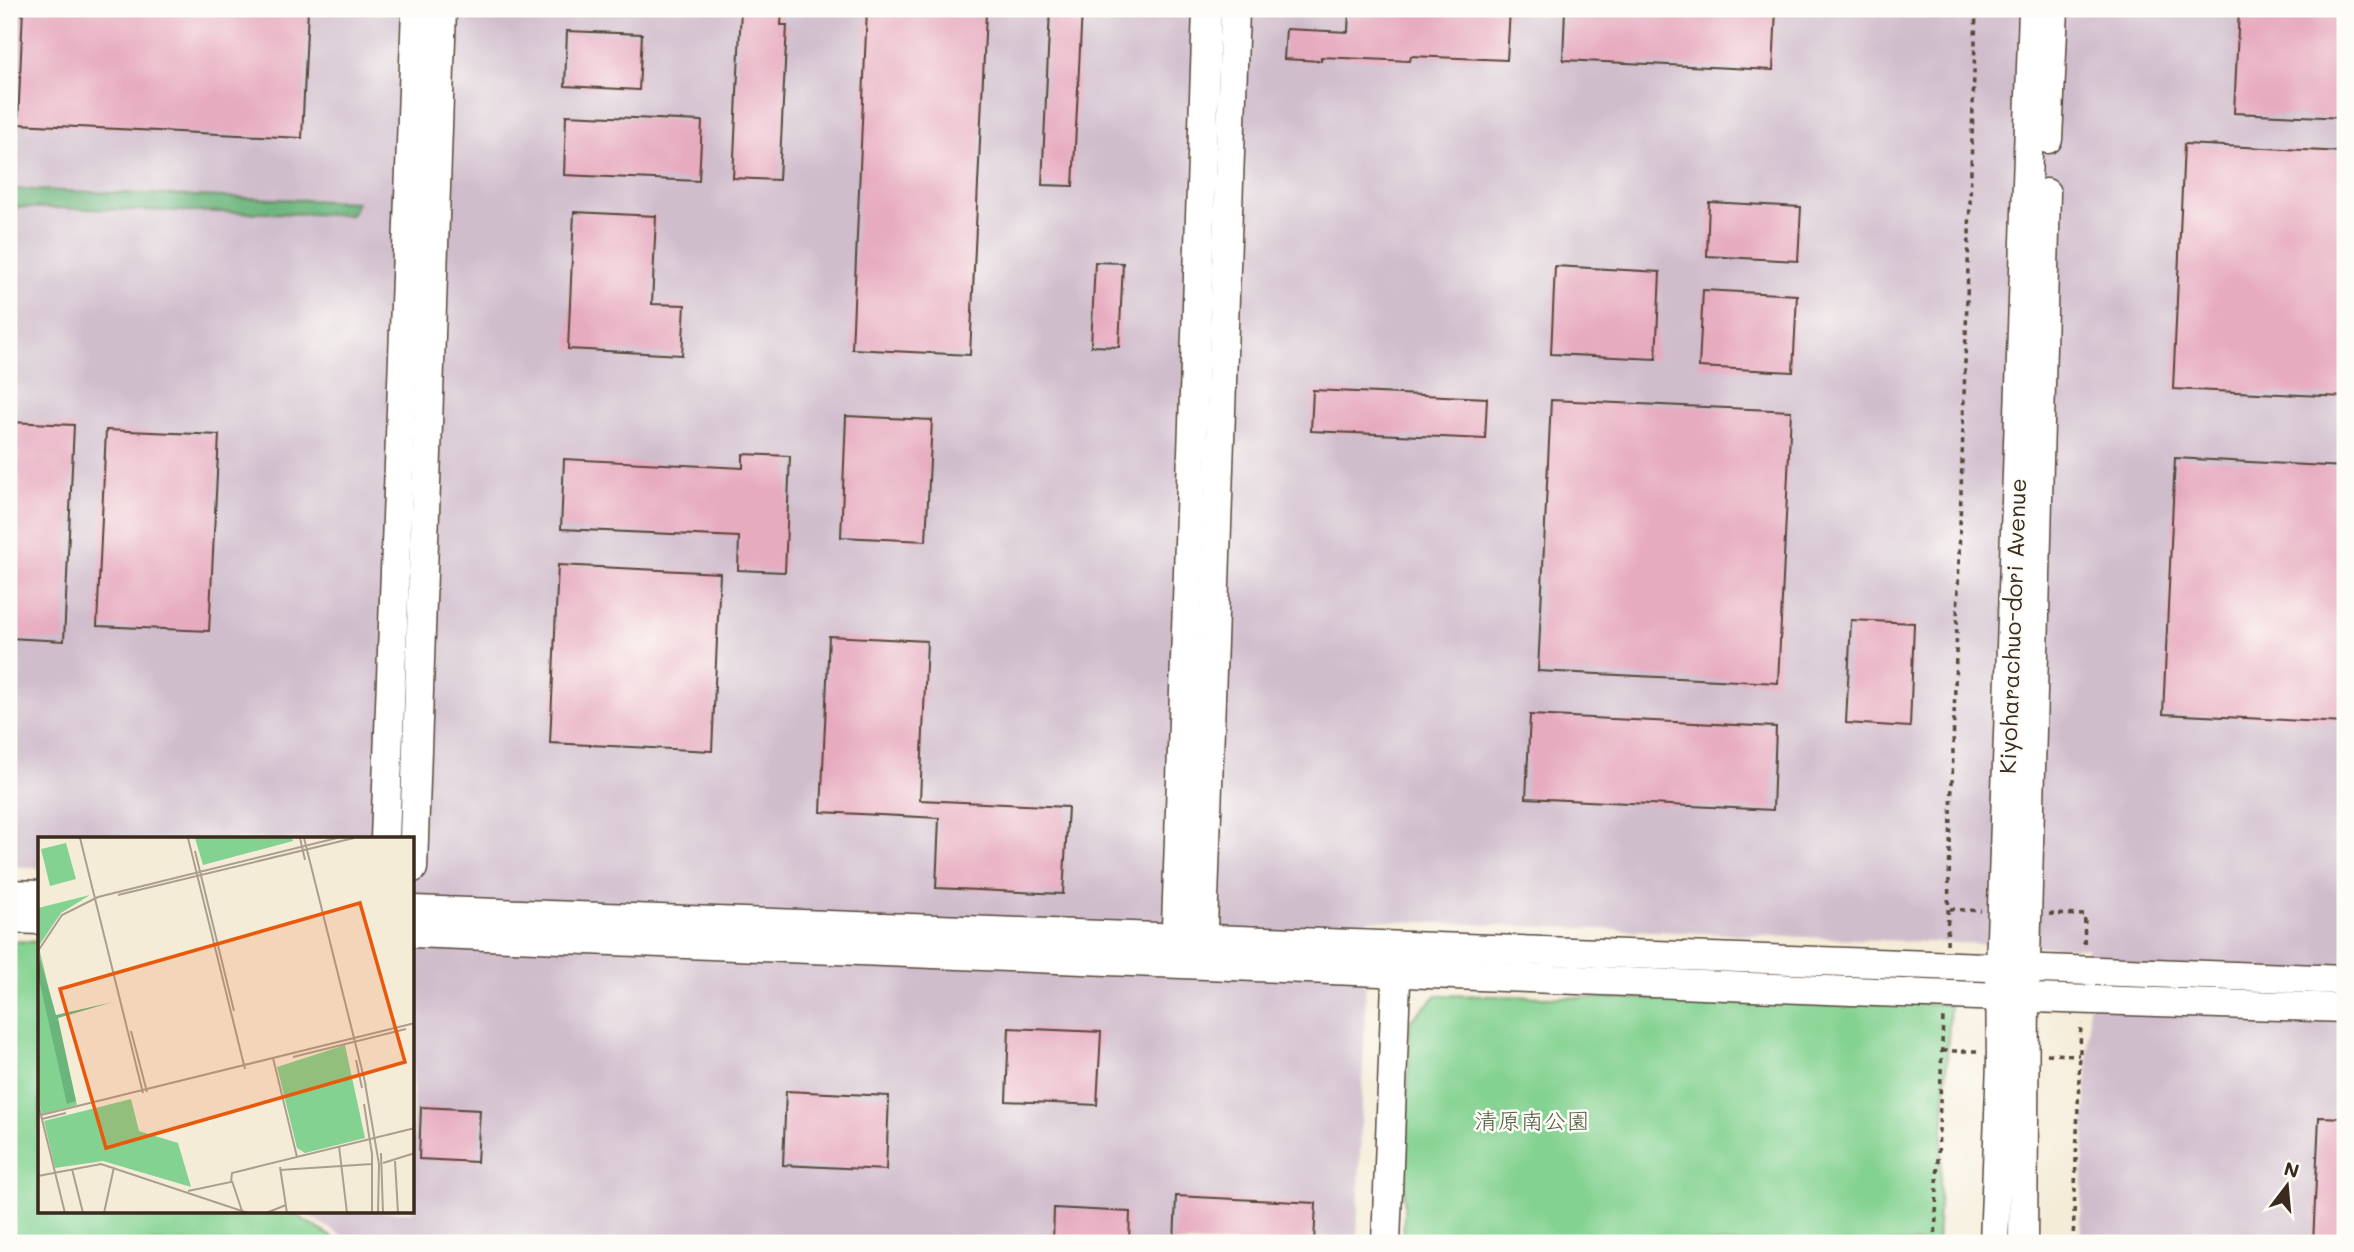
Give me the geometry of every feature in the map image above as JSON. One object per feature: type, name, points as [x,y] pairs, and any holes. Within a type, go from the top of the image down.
[{"type":"street","points":[[385,837],[416,9]]},
{"type":"street","points":[[414,837],[442,9]]},
{"type":"street","points":[[1189,951],[1207,9]]},
{"type":"street","points":[[1189,951],[1236,9]]},
{"type":"street","name":"Kiyoharachuo-dori Avenue","points":[[2023,1243],[2013,966],[2033,9]]},
{"type":"street","name":"Kiyoharachuo-dori Avenue","points":[[2013,966],[2054,9]]},
{"type":"street","points":[[9,894],[38,895]]},
{"type":"street","points":[[415,910],[1189,951],[1397,959],[2013,997],[2345,1008]]},
{"type":"street","points":[[9,919],[38,920]]},
{"type":"street","points":[[415,933],[1189,951]]},
{"type":"street","points":[[1397,959],[2013,966],[2345,980]]},
{"type":"street","points":[[1386,1243],[1397,959]]},
{"type":"street","name":"Kiyoharachuo-dori Avenue","points":[[1994,1243],[2001,1062],[2013,997]]},
{"type":"path","points":[[1947,951],[1976,9]]},
{"type":"path","points":[[1949,908],[1990,911]]},
{"type":"path","points":[[2043,914],[2085,915],[2084,953]]},
{"type":"path","points":[[2073,1243],[2082,1014]]},
{"type":"path","points":[[1935,1243],[1943,1016]]},
{"type":"path","points":[[1942,1051],[1983,1051]]},
{"type":"path","points":[[2041,1054],[2079,1055]]},
{"type":"shaded area","points":[[9,9],[2345,9],[2345,1243],[2080,1243],[2089,1024],[2087,948],[1368,920],[1357,1243],[353,1243],[305,1214],[415,1214],[415,837],[38,837],[38,868],[9,866]]},
{"type":"green space","points":[[9,189],[357,202],[351,215],[9,207]]},
{"type":"green space","points":[[9,941],[38,942],[38,1214],[295,1214],[341,1243],[9,1243]]},
{"type":"green space","name":"清原南公園","points":[[1437,995],[1950,1004],[1937,1243],[1403,1243],[1410,1021]]},
{"type":"building","points":[[23,9],[308,9],[302,138],[18,124]]},
{"type":"building","points":[[741,9],[782,9],[781,25],[787,25],[779,180],[733,178]]},
{"type":"building","points":[[867,9],[986,13],[970,355],[852,349]]},
{"type":"building","points":[[1050,9],[1082,9],[1073,186],[1042,185]]},
{"type":"building","points":[[1349,9],[1510,9],[1507,60],[1411,56],[1410,61],[1321,57],[1321,61],[1284,59],[1286,29],[1348,32]]},
{"type":"building","points":[[1565,9],[1776,9],[1773,70],[1563,60]]},
{"type":"building","points":[[2239,9],[2345,9],[2345,118],[2234,113]]},
{"type":"building","points":[[567,31],[642,34],[639,90],[565,86]]},
{"type":"building","points":[[566,115],[702,121],[699,181],[564,175]]},
{"type":"building","points":[[2184,144],[2345,152],[2345,397],[2173,389]]},
{"type":"building","points":[[1709,202],[1801,207],[1798,261],[1707,256]]},
{"type":"building","points":[[574,212],[656,216],[652,304],[685,305],[682,355],[568,349]]},
{"type":"building","points":[[1095,262],[1123,263],[1119,347],[1091,346]]},
{"type":"building","points":[[1555,266],[1660,272],[1656,359],[1551,354]]},
{"type":"building","points":[[1703,290],[1797,295],[1793,372],[1699,367]]},
{"type":"building","points":[[1313,390],[1487,398],[1485,439],[1311,431]]},
{"type":"building","points":[[1551,400],[1791,411],[1778,683],[1538,671]]},
{"type":"building","points":[[846,416],[932,420],[926,541],[841,537]]},
{"type":"building","points":[[9,422],[74,425],[64,641],[9,638]]},
{"type":"building","points":[[106,430],[219,435],[209,631],[97,626]]},
{"type":"building","points":[[743,454],[790,456],[785,572],[738,570],[739,537],[561,529],[564,459],[743,468]]},
{"type":"building","points":[[2175,458],[2345,467],[2345,723],[2163,714]]},
{"type":"building","points":[[558,565],[720,573],[712,751],[550,743]]},
{"type":"building","points":[[1851,620],[1914,623],[1910,727],[1846,723]]},
{"type":"building","points":[[829,636],[927,641],[920,800],[1068,807],[1063,894],[936,888],[939,818],[821,812]]},
{"type":"building","points":[[1530,715],[1776,727],[1773,810],[1526,798]]},
{"type":"building","points":[[1009,1028],[1101,1032],[1097,1105],[1006,1101]]},
{"type":"building","points":[[786,1091],[889,1096],[886,1170],[783,1165]]},
{"type":"building","points":[[421,1107],[480,1110],[477,1162],[419,1159]]},
{"type":"building","points":[[2319,1117],[2345,1118],[2345,1243],[2313,1243]]},
{"type":"building","points":[[1176,1196],[1316,1203],[1314,1243],[1174,1243]]},
{"type":"building","points":[[1054,1208],[1130,1212],[1129,1243],[1053,1243]]}]
